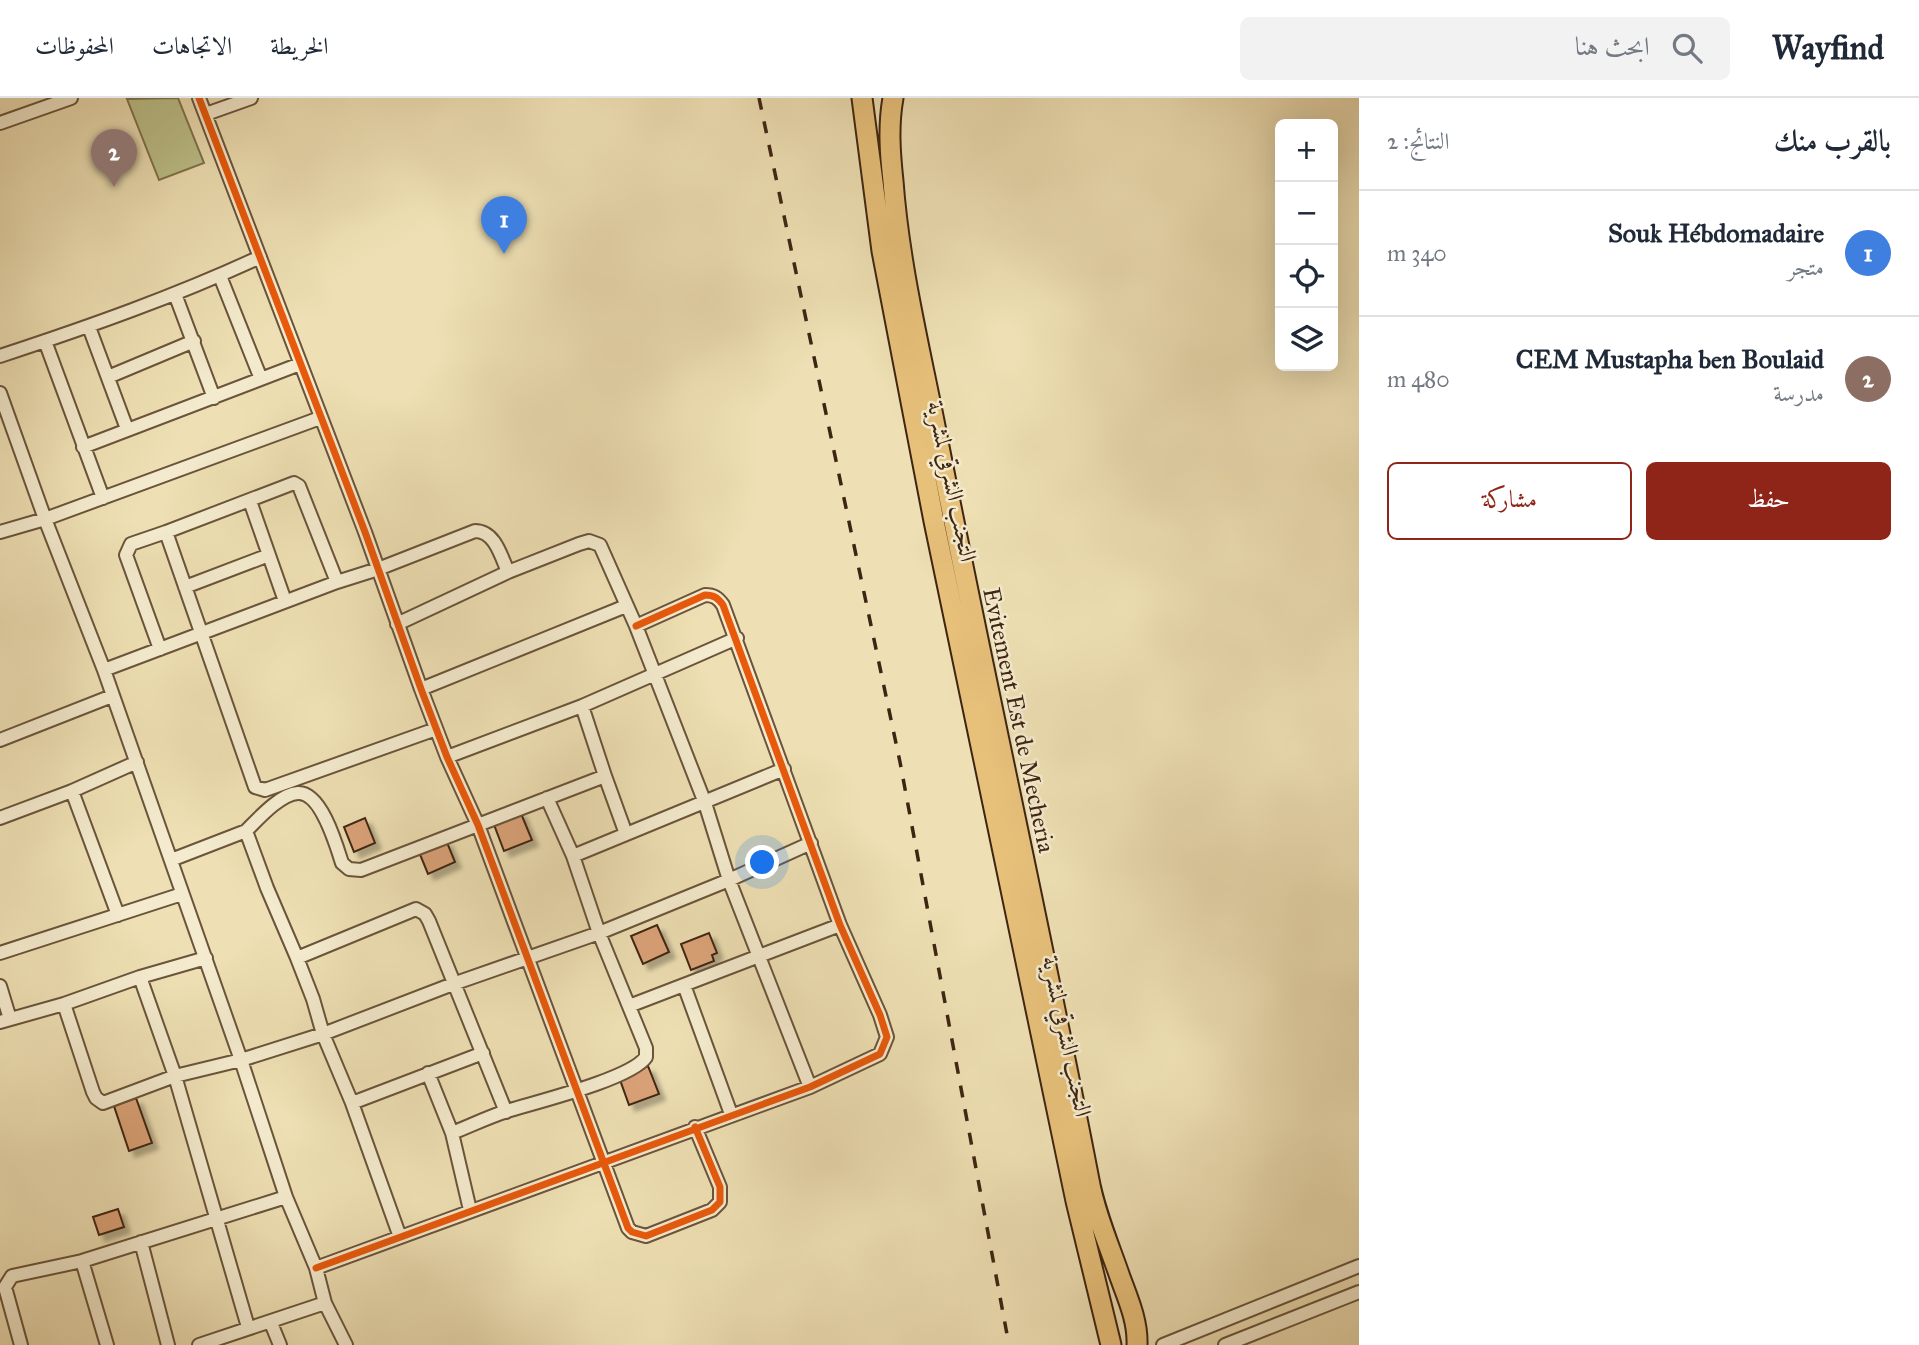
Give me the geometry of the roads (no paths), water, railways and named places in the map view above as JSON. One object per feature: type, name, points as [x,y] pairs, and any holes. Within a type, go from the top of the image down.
[{"type":"highway","name":"التجنب الشرقي لمشرية","points":[[862,98],[882,251],[902,359],[1076,1201],[1111,1345]]},
{"type":"highway","name":"Evitement Est de Mecheria","points":[[893,98],[890,151],[900,243],[961,562],[1016,831],[1053,992],[1093,1200],[1131,1307],[1137,1345]]},
{"type":"street","points":[[0,123],[42,103],[71,98]]},
{"type":"street","points":[[200,98],[436,729],[478,825],[628,1228],[632,1232],[646,1236],[712,1210],[720,1202],[720,1187],[695,1128]]},
{"type":"street","points":[[206,114],[251,98]]},
{"type":"street","points":[[0,356],[89,327],[220,276],[260,257]]},
{"type":"street","points":[[220,276],[261,379]]},
{"type":"street","points":[[175,294],[214,398]]},
{"type":"street","points":[[89,327],[127,429]]},
{"type":"street","points":[[45,341],[103,498]]},
{"type":"street","points":[[108,377],[194,341]]},
{"type":"street","points":[[83,447],[300,364]]},
{"type":"street","points":[[0,393],[172,860],[286,1197],[316,1268],[325,1303],[346,1345]]},
{"type":"street","points":[[0,532],[45,519],[320,418]]},
{"type":"street","points":[[160,649],[126,555],[131,544],[294,483],[297,484],[337,582]]},
{"type":"street","points":[[250,500],[285,601]]},
{"type":"street","points":[[166,532],[252,782],[260,789],[265,790],[436,729]]},
{"type":"street","points":[[104,670],[285,601],[378,569],[462,535],[485,532],[493,541],[508,572]]},
{"type":"street","points":[[397,624],[508,572],[579,544],[595,542],[604,552],[705,803],[729,880],[810,1087]]},
{"type":"street","points":[[185,587],[269,555]]},
{"type":"street","points":[[316,1268],[810,1087],[873,1058],[880,1054],[885,1045],[887,1037],[880,1015],[840,925],[723,605],[712,595],[697,598],[636,626]]},
{"type":"street","points":[[421,689],[626,606]]},
{"type":"street","points":[[447,757],[582,706],[737,638]]},
{"type":"street","points":[[0,740],[113,696]]},
{"type":"street","points":[[582,706],[626,834]]},
{"type":"street","points":[[0,818],[72,791],[137,762]]},
{"type":"street","points":[[573,856],[784,769]]},
{"type":"street","points":[[172,860],[246,831],[269,808],[297,793],[315,800],[321,808],[342,863],[355,871],[605,776]]},
{"type":"street","points":[[72,791],[118,915]]},
{"type":"street","points":[[452,1133],[506,1112],[577,1091],[630,1069],[646,1057],[646,1048],[599,933],[573,856],[547,798]]},
{"type":"street","points":[[246,831],[313,999],[323,1034],[352,1103],[400,1237]]},
{"type":"street","points":[[64,1004],[93,1092],[99,1102],[103,1103],[175,1076],[241,1060],[323,1034],[453,984],[599,933],[811,843]]},
{"type":"street","points":[[0,953],[182,894]]},
{"type":"street","points":[[297,958],[416,909],[425,914],[506,1112]]},
{"type":"street","points":[[629,1006],[840,925]]},
{"type":"street","points":[[0,986],[5,1020],[64,1004],[140,976],[206,958]]},
{"type":"street","points":[[140,976],[175,1076],[248,1327]]},
{"type":"street","points":[[684,985],[731,1114]]},
{"type":"street","points":[[352,1103],[483,1053]]},
{"type":"street","points":[[428,1073],[452,1133],[470,1210]]},
{"type":"street","points":[[21,1345],[5,1287],[12,1276],[82,1261],[286,1197]]},
{"type":"street","points":[[141,1242],[168,1345]]},
{"type":"street","points":[[82,1261],[107,1345]]},
{"type":"street","points":[[1163,1345],[1359,1266]]},
{"type":"street","points":[[1224,1345],[1359,1292]]},
{"type":"street","points":[[199,1345],[219,1342],[248,1327],[271,1323],[325,1303]]},
{"type":"street","points":[[271,1323],[280,1345]]},
{"type":"railway","points":[[759,98],[900,762],[1009,1345]]},
{"type":"place","name":"CEM Mustapha ben Boulaid","points":[[114,187]]},
{"type":"place","name":"Souk Hébdomadaire","points":[[504,254]]}]
